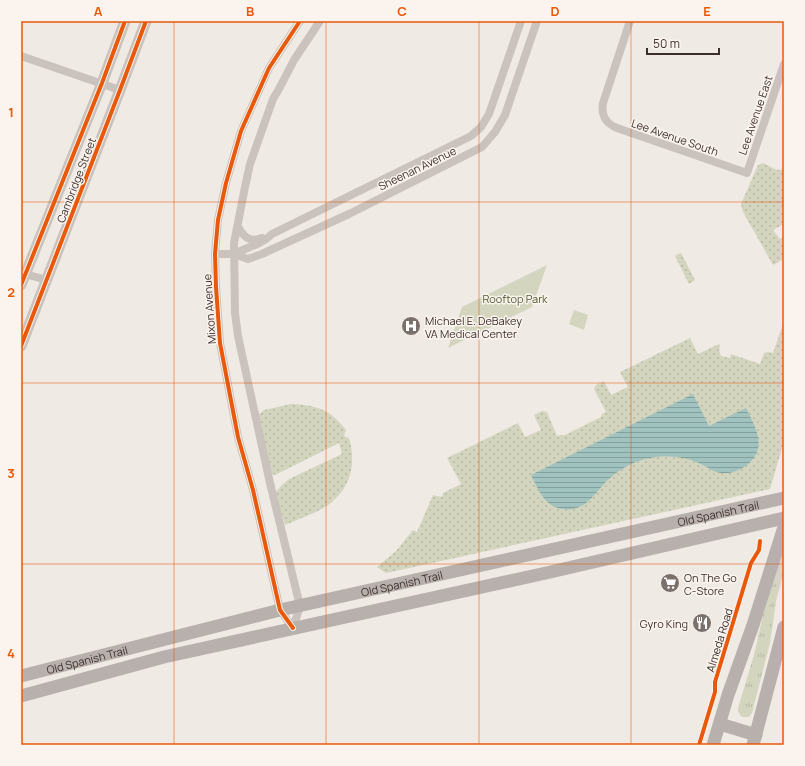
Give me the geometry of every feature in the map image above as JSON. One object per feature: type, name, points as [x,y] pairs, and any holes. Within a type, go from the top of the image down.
[{"type":"main road","name":"Old Spanish Trail","points":[[21,676],[280,610],[784,498]]},
{"type":"main road","name":"Old Spanish Trail","points":[[21,696],[164,657],[460,592],[784,518]]},
{"type":"main road","points":[[713,745],[728,695],[754,625],[784,527]]},
{"type":"main road","points":[[606,538],[613,557]]},
{"type":"main road","points":[[454,572],[460,592]]},
{"type":"main road","points":[[720,724],[755,740],[784,627]]},
{"type":"main road","points":[[110,653],[115,670]]},
{"type":"street","name":"Cambridge Street","points":[[22,278],[102,83],[125,21]]},
{"type":"street","name":"Cambridge Street","points":[[21,346],[146,21]]},
{"type":"street","name":"Mixon Avenue","points":[[293,628],[280,610],[253,490],[238,436],[225,370],[218,314],[215,254],[218,220],[226,183],[241,131],[269,68],[300,21]]},
{"type":"street","points":[[293,628],[300,606],[272,490],[238,336],[235,313],[234,254],[244,187],[250,164],[273,99],[294,60],[320,21]]},
{"type":"street","name":"Sheenan Avenue","points":[[234,254],[245,248],[265,241],[272,234],[464,140],[477,131],[489,114],[521,21]]},
{"type":"street","name":"Sheenan Avenue","points":[[215,254],[234,254],[248,259],[262,254],[349,214],[482,147],[495,132],[505,114],[537,21]]},
{"type":"street","name":"Lee Avenue South","points":[[630,21],[604,95],[602,112],[607,122],[616,128],[747,174]]},
{"type":"street","points":[[21,56],[120,90]]},
{"type":"street","name":"Lee Avenue East","points":[[747,174],[784,64]]},
{"type":"street","points":[[238,227],[245,236],[253,240],[272,234]]},
{"type":"street","points":[[22,278],[47,280]]},
{"type":"green space","points":[[763,163],[777,170],[784,169],[784,224],[773,230],[780,239],[784,237],[784,263],[782,260],[773,265],[743,212],[741,204],[758,165]]},
{"type":"green space","points":[[681,253],[695,280],[689,284],[675,256]]},
{"type":"green space","name":"Rooftop Park","points":[[547,265],[532,307],[448,348],[462,307]]},
{"type":"green space","points":[[574,310],[588,315],[584,330],[569,324]]},
{"type":"green space","points":[[784,321],[784,442],[770,489],[386,573],[377,567],[396,551],[413,530],[417,532],[433,495],[442,497],[443,493],[461,484],[447,458],[518,423],[525,437],[541,430],[534,415],[542,411],[547,412],[557,436],[565,435],[601,417],[602,414],[606,412],[594,389],[596,385],[604,381],[611,395],[628,387],[620,372],[690,338],[698,354],[719,344],[721,356],[730,358],[731,354],[760,364],[764,353],[773,353]]},
{"type":"green space","points":[[291,404],[315,407],[334,417],[346,430],[344,436],[349,438],[352,464],[348,481],[339,495],[332,502],[316,512],[285,525],[275,493],[289,479],[342,454],[339,443],[275,475],[272,474],[257,416],[264,410]]},
{"type":"green space","points":[[784,547],[784,572],[776,601],[770,643],[752,713],[749,717],[742,717],[738,712],[738,708],[754,655],[763,615]]},
{"type":"water","points":[[693,394],[709,426],[746,408],[756,430],[759,445],[757,452],[747,465],[734,472],[721,473],[684,458],[669,456],[654,457],[635,462],[620,470],[605,483],[590,500],[578,508],[562,509],[556,507],[546,501],[542,496],[531,475]]},
{"type":"cycle path","points":[[21,285],[102,83],[125,21]]},
{"type":"cycle path","points":[[21,346],[146,21]]},
{"type":"cycle path","points":[[293,628],[280,610],[253,490],[238,437],[220,343],[215,254],[218,220],[226,183],[241,131],[269,68],[300,21]]},
{"type":"cycle path","name":"Almeda Road","points":[[699,745],[715,692],[715,682],[751,563],[759,550],[760,541]]},
{"type":"place","name":"Michael E. DeBakey VA Medical Center","points":[[411,326]]},
{"type":"place","name":"On The Go C-Store","points":[[670,583]]},
{"type":"place","name":"Gyro King","points":[[702,623]]}]
